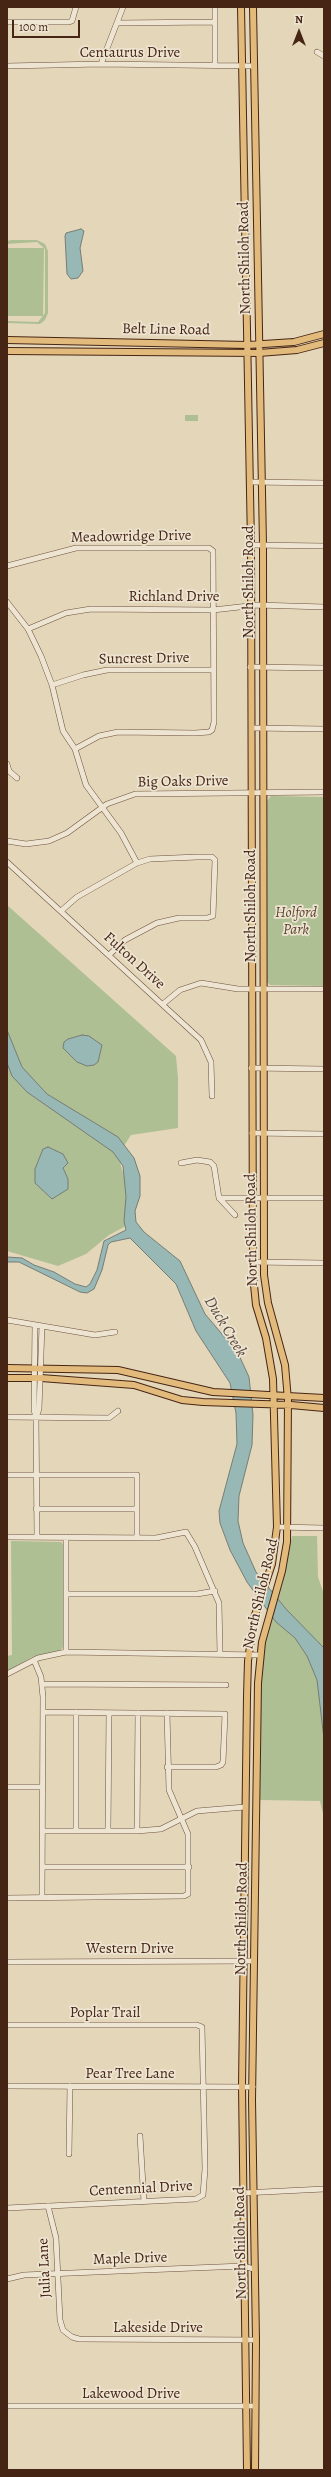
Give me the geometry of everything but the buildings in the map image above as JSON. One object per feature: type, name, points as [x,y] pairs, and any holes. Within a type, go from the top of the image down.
[{"type":"main road","name":"North Shiloh Road","points":[[241,7],[251,545],[251,1068],[253,1262],[254,1290],[272,1367],[277,1527],[270,1569],[254,1618],[249,1654],[245,1807],[242,2086],[242,2193],[246,2340],[247,2470]]},
{"type":"main road","name":"North Shiloh Road","points":[[253,7],[263,545],[264,1263],[265,1290],[285,1365],[288,1395],[288,1527],[282,1571],[266,1620],[260,1655],[252,2087],[256,2340],[255,2470]]},
{"type":"main road","name":"Belt Line Road","points":[[7,340],[248,345],[294,342],[324,334]]},
{"type":"main road","points":[[117,343],[119,352]]},
{"type":"main road","name":"Belt Line Road","points":[[7,351],[259,353],[297,350],[324,343]]},
{"type":"main road","points":[[252,901],[264,901]]},
{"type":"main road","points":[[7,1368],[118,1370],[191,1389],[225,1393],[324,1398]]},
{"type":"main road","points":[[7,1378],[41,1378],[134,1385],[182,1400],[324,1408]]},
{"type":"main road","points":[[254,1618],[266,1620]]},
{"type":"main road","points":[[245,1807],[257,1807]]},
{"type":"main road","points":[[244,1920],[254,1920]]},
{"type":"street","points":[[7,22],[69,22],[72,21],[76,7]]},
{"type":"street","points":[[101,64],[123,7]]},
{"type":"street","points":[[214,7],[215,65]]},
{"type":"street","points":[[117,22],[215,22]]},
{"type":"street","points":[[317,52],[324,56]]},
{"type":"street","name":"Centaurus Drive","points":[[7,66],[101,64],[254,66]]},
{"type":"street","points":[[250,482],[324,483]]},
{"type":"street","points":[[251,545],[324,546]]},
{"type":"street","name":"Meadowridge Drive","points":[[7,566],[76,548],[209,548],[213,551],[213,610]]},
{"type":"street","points":[[7,602],[28,630],[52,685],[64,730],[75,749],[86,784],[101,808],[120,833],[137,863]]},
{"type":"street","name":"Richland Drive","points":[[28,630],[66,613],[91,610],[213,610],[250,606],[324,607]]},
{"type":"street","points":[[75,749],[99,736],[118,732],[195,733],[212,730],[213,610]]},
{"type":"street","points":[[250,667],[324,668]]},
{"type":"street","name":"Suncrest Drive","points":[[52,685],[82,675],[107,670],[213,670]]},
{"type":"street","points":[[252,728],[324,729]]},
{"type":"street","points":[[7,764],[9,771],[17,778]]},
{"type":"street","name":"Big Oaks Drive","points":[[7,841],[26,844],[49,841],[67,833],[101,808],[116,800],[140,794],[216,795],[252,791],[324,792]]},
{"type":"street","points":[[61,911],[77,897],[137,863],[166,857],[212,858],[215,860],[214,916],[207,918],[179,918],[157,923],[125,940],[109,954]]},
{"type":"street","name":"Fulton Drive","points":[[7,862],[194,1032],[208,1051],[213,1070],[212,1096]]},
{"type":"street","points":[[163,1004],[173,994],[189,985],[211,983],[228,988],[324,989]]},
{"type":"street","points":[[251,1068],[324,1069]]},
{"type":"street","points":[[252,1132],[324,1134]]},
{"type":"street","points":[[181,1163],[198,1160],[210,1162],[214,1166],[220,1198],[234,1215]]},
{"type":"street","points":[[220,1198],[324,1198]]},
{"type":"street","points":[[253,1262],[324,1263]]},
{"type":"street","points":[[7,1320],[95,1335],[115,1332]]},
{"type":"street","points":[[35,1325],[33,1378],[34,1410],[36,1417]]},
{"type":"street","points":[[37,1537],[36,1417],[41,1378],[42,1326]]},
{"type":"street","points":[[7,1417],[109,1418],[118,1410]]},
{"type":"street","points":[[7,1475],[137,1475],[137,1538]]},
{"type":"street","points":[[36,1509],[137,1509]]},
{"type":"street","points":[[277,1527],[324,1528]]},
{"type":"street","points":[[7,1537],[156,1538],[186,1532],[215,1591],[219,1603],[220,1654]]},
{"type":"street","points":[[66,1537],[66,1652]]},
{"type":"street","points":[[66,1594],[197,1594],[215,1591]]},
{"type":"street","points":[[7,1674],[34,1660],[66,1652],[260,1655]]},
{"type":"street","points":[[34,1660],[42,1684],[43,1712],[44,1787],[42,1896]]},
{"type":"street","points":[[42,1684],[226,1685]]},
{"type":"street","points":[[43,1712],[224,1714],[223,1762],[221,1765],[167,1767]]},
{"type":"street","points":[[76,1712],[76,1830]]},
{"type":"street","points":[[108,1830],[109,1713]]},
{"type":"street","points":[[137,1831],[138,1713]]},
{"type":"street","points":[[7,1898],[42,1896],[184,1896],[189,1891],[188,1834],[169,1790],[167,1767],[167,1713]]},
{"type":"street","points":[[7,1787],[44,1787]]},
{"type":"street","points":[[42,1831],[137,1831],[160,1828],[182,1818],[208,1809],[245,1807]]},
{"type":"street","points":[[42,1867],[189,1867]]},
{"type":"street","name":"Western Drive","points":[[7,1962],[254,1961]]},
{"type":"street","name":"Poplar Trail","points":[[7,2025],[197,2025],[202,2027]]},
{"type":"street","name":"Centennial Drive","points":[[7,2208],[196,2199],[203,2195],[204,2086],[202,2027]]},
{"type":"street","name":"Pear Tree Lane","points":[[7,2086],[252,2087]]},
{"type":"street","points":[[69,2154],[70,2086]]},
{"type":"street","points":[[140,2136],[144,2202]]},
{"type":"street","points":[[242,2193],[324,2189]]},
{"type":"street","name":"Julia Lane","points":[[48,2206],[55,2231],[60,2320],[63,2330]]},
{"type":"street","name":"Maple Drive","points":[[7,2279],[24,2275],[58,2273],[244,2266],[254,2269]]},
{"type":"street","name":"Lakeside Drive","points":[[63,2330],[72,2337],[79,2339],[256,2340]]},
{"type":"street","name":"Lakewood Drive","points":[[7,2406],[255,2406]]},
{"type":"green space","points":[[37,240],[45,244],[48,251],[48,313],[45,320],[40,324],[7,323],[7,321],[38,322],[45,313],[45,249],[37,242],[7,244],[7,241]]},
{"type":"green space","points":[[7,248],[44,248],[43,316],[7,316]]},
{"type":"green space","points":[[185,415],[198,415],[198,421],[185,421]]},
{"type":"green space","name":"Holford Park","points":[[271,796],[324,797],[324,986],[270,985],[266,981],[267,801]]},
{"type":"green space","points":[[7,905],[176,1056],[178,1078],[178,1128],[131,1135],[118,1155],[129,1195],[126,1226],[109,1235],[86,1254],[58,1266],[7,1251]]},
{"type":"green space","points":[[292,1536],[317,1536],[318,1577],[324,1594],[324,1818],[320,1801],[259,1800],[262,1655],[267,1626],[282,1585]]},
{"type":"green space","points":[[11,1541],[61,1542],[63,1544],[63,1647],[60,1651],[32,1657],[7,1672],[7,1656],[12,1655]]},
{"type":"water","points":[[81,229],[84,231],[80,248],[83,271],[78,278],[71,279],[67,274],[65,236],[66,233]]},
{"type":"water","points":[[7,1030],[22,1067],[47,1094],[118,1137],[134,1158],[140,1176],[140,1196],[135,1211],[136,1222],[144,1232],[180,1261],[205,1314],[238,1353],[249,1377],[253,1415],[252,1445],[239,1496],[238,1521],[243,1543],[256,1572],[286,1609],[324,1648],[324,1739],[317,1680],[307,1656],[295,1638],[276,1622],[247,1582],[230,1550],[220,1523],[219,1511],[237,1444],[236,1413],[230,1383],[196,1331],[176,1284],[130,1238],[111,1242],[108,1245],[102,1270],[94,1289],[87,1293],[80,1292],[19,1262],[7,1262],[7,1257],[22,1258],[34,1265],[54,1272],[75,1284],[86,1287],[90,1284],[97,1270],[104,1241],[126,1230],[124,1221],[126,1197],[123,1166],[113,1152],[27,1092],[12,1076],[7,1063]]},
{"type":"water","points":[[82,1035],[89,1036],[102,1045],[98,1062],[94,1065],[87,1066],[77,1062],[63,1048],[64,1042],[68,1039]]},
{"type":"water","points":[[48,1147],[63,1154],[68,1163],[63,1168],[68,1179],[68,1189],[52,1199],[35,1183],[35,1169],[43,1149]]},
{"type":"water label","name":"Duck Creek","points":[[225,1327]]}]
